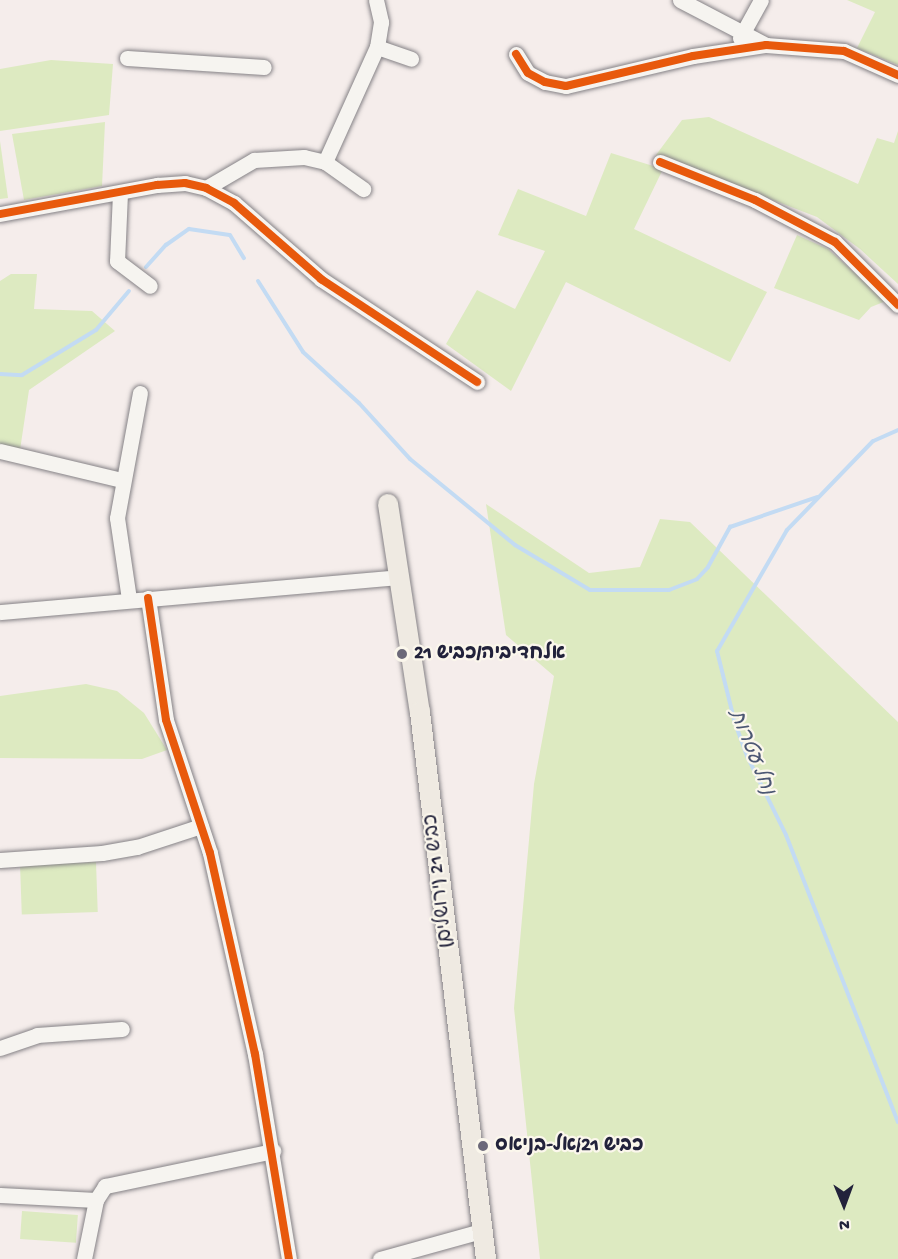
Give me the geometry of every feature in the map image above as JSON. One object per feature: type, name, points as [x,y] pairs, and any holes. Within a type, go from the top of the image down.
[{"type":"main road","name":"כביש 21 (ירושלים)","points":[[388,504],[423,734],[486,1259]]},
{"type":"street","points":[[325,162],[377,47],[381,22],[376,0]]},
{"type":"street","points":[[680,0],[744,31],[766,45]]},
{"type":"street","points":[[735,49],[761,0]]},
{"type":"street","points":[[516,54],[528,73],[545,82],[566,86],[735,49],[766,45],[844,51],[898,75]]},
{"type":"street","points":[[377,47],[411,59]]},
{"type":"street","points":[[127,58],[264,67]]},
{"type":"street","points":[[206,188],[254,160],[304,158],[325,162],[363,189]]},
{"type":"street","points":[[660,162],[755,200],[835,242],[898,305]]},
{"type":"street","points":[[0,214],[185,183],[206,188],[234,204],[321,279],[477,382]]},
{"type":"street","points":[[120,193],[117,261],[150,286]]},
{"type":"street","points":[[129,599],[117,518],[122,480],[140,393]]},
{"type":"street","points":[[0,451],[122,480]]},
{"type":"street","points":[[0,612],[399,577]]},
{"type":"street","points":[[148,598],[166,720],[201,826],[255,1054],[273,1151],[288,1259]]},
{"type":"street","points":[[0,860],[102,853],[201,826]]},
{"type":"street","points":[[0,1048],[37,1035],[122,1029]]},
{"type":"street","points":[[84,1259],[96,1200],[105,1186],[273,1151]]},
{"type":"street","points":[[0,1195],[96,1200]]},
{"type":"street","points":[[380,1259],[481,1231]]},
{"type":"green space","points":[[847,0],[898,0],[898,65],[857,48],[875,12]]},
{"type":"green space","points":[[51,60],[113,64],[109,115],[0,131],[0,69]]},
{"type":"green space","points":[[709,117],[858,184],[877,138],[894,143],[898,131],[898,284],[860,249],[817,217],[656,155],[682,120]]},
{"type":"green space","points":[[105,122],[102,186],[24,200],[12,134]]},
{"type":"green space","points":[[0,141],[8,198],[0,199]]},
{"type":"green space","points":[[611,153],[663,169],[634,229],[767,292],[730,362],[566,282],[511,391],[446,344],[477,290],[515,309],[545,251],[498,235],[518,189],[586,216]]},
{"type":"green space","points":[[797,235],[828,249],[886,301],[871,307],[859,320],[774,288]]},
{"type":"green space","points":[[11,274],[37,274],[34,309],[92,311],[115,331],[29,390],[20,450],[0,445],[0,281]]},
{"type":"green space","points":[[486,504],[589,573],[640,567],[660,519],[690,522],[898,722],[898,1259],[540,1259],[514,1008],[534,784],[554,676],[506,635]]},
{"type":"green space","points":[[86,684],[117,691],[144,713],[167,750],[142,759],[0,758],[0,696]]},
{"type":"green space","points":[[96,862],[98,912],[22,915],[20,865]]},
{"type":"green space","points":[[22,1211],[78,1215],[76,1243],[20,1239]]},
{"type":"waterway","points":[[146,267],[166,245],[189,229],[230,235],[244,258]]},
{"type":"waterway","points":[[258,281],[303,352],[359,403],[410,459],[515,545],[590,590],[669,590],[697,579],[708,567],[730,527],[817,497]]},
{"type":"waterway","points":[[0,374],[22,375],[96,330],[129,291]]},
{"type":"waterway","name":"נחל עטרות","points":[[898,430],[873,441],[787,530],[717,651],[735,723],[748,758],[786,835],[898,1122]]},
{"type":"cycle path","points":[[516,54],[528,73],[545,82],[566,86],[693,56],[766,45],[844,51],[898,75]]},
{"type":"cycle path","points":[[660,162],[755,200],[835,242],[898,305]]},
{"type":"cycle path","points":[[0,214],[157,185],[185,183],[206,188],[234,203],[321,279],[477,382]]},
{"type":"cycle path","points":[[148,598],[166,720],[210,853],[255,1054],[289,1259]]},
{"type":"place","name":"אלחדיביה/כביש 21","points":[[402,654]]},
{"type":"place","name":"כביש 21/אל-בניאס","points":[[483,1146]]}]
